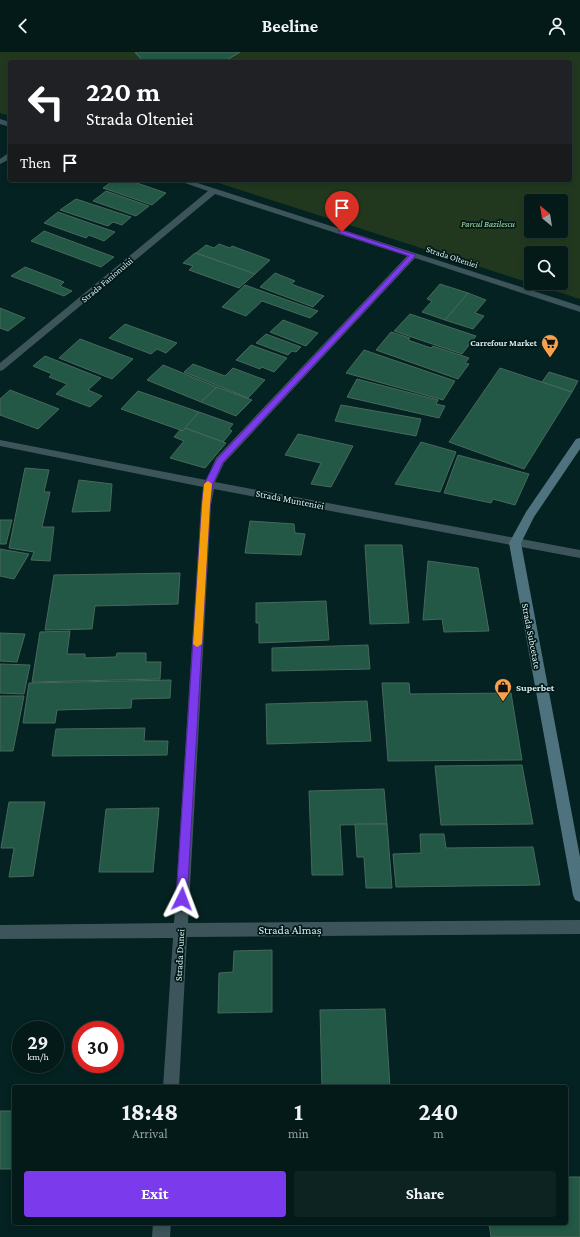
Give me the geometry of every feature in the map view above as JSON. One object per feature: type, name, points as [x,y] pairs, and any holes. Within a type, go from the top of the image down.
[{"type":"street","name":"Strada Olteniei","points":[[186,182],[580,309]]},
{"type":"street","name":"Strada Fanionului","points":[[0,368],[213,191]]},
{"type":"street","name":"Strada Dunei","points":[[170,1085],[208,484],[220,461],[413,255]]},
{"type":"street","points":[[515,543],[530,515],[580,441]]},
{"type":"street","name":"Strada Munteniei","points":[[0,443],[515,543],[580,554]]},
{"type":"street","name":"Strada Subcetate","points":[[515,543],[580,895]]},
{"type":"street","name":"Strada Almaș","points":[[0,932],[580,927]]},
{"type":"street","points":[[161,1237],[162,1225]]},
{"type":"green space","name":"Parcul Bazilescu","points":[[0,52],[580,52],[580,299],[552,290],[568,290],[568,246],[524,246],[524,281],[215,182],[572,182],[572,60],[8,60],[8,115],[0,113]]},
{"type":"building","points":[[135,52],[152,52],[167,59],[180,60],[143,60]]},
{"type":"building","points":[[135,52],[240,52],[226,60],[141,59]]},
{"type":"building","points":[[135,52],[240,52],[226,60],[141,59]]},
{"type":"building","points":[[225,52],[240,52],[226,60],[198,60],[215,57]]},
{"type":"building","points":[[111,182],[134,182],[166,193],[152,205],[103,188]]},
{"type":"building","points":[[106,191],[149,206],[136,216],[93,201]]},
{"type":"building","points":[[76,199],[131,217],[122,225],[113,222],[108,226],[60,210]]},
{"type":"building","points":[[58,212],[115,232],[104,241],[89,235],[86,238],[44,223]]},
{"type":"building","points":[[44,231],[114,257],[101,267],[31,241]]},
{"type":"building","points":[[219,244],[230,248],[232,246],[270,260],[255,274],[196,253],[206,245],[214,248]]},
{"type":"building","points":[[195,253],[255,274],[239,288],[189,270],[193,266],[183,263]]},
{"type":"building","points":[[25,267],[64,282],[60,286],[72,291],[64,296],[11,276]]},
{"type":"building","points":[[275,273],[295,281],[291,284],[324,296],[313,307],[260,287]]},
{"type":"building","points":[[440,284],[468,293],[445,320],[422,312],[432,301],[427,299]]},
{"type":"building","points":[[245,285],[318,311],[310,318],[262,301],[246,316],[222,307]]},
{"type":"building","points":[[468,293],[486,300],[475,313],[484,316],[473,329],[445,320]]},
{"type":"building","points":[[0,308],[25,318],[8,331],[0,328]]},
{"type":"building","points":[[410,314],[476,336],[462,354],[394,331]]},
{"type":"building","points":[[283,320],[318,333],[306,346],[270,332]]},
{"type":"building","points":[[125,324],[177,343],[166,353],[157,349],[151,354],[109,338]]},
{"type":"building","points":[[391,332],[410,338],[408,340],[431,348],[433,346],[469,358],[465,363],[469,364],[458,379],[376,350]]},
{"type":"building","points":[[266,334],[301,347],[296,352],[292,351],[288,355],[256,343]]},
{"type":"building","points":[[80,339],[133,359],[112,379],[59,358]]},
{"type":"building","points":[[251,345],[287,358],[274,372],[262,367],[260,369],[236,360]]},
{"type":"building","points":[[364,350],[455,381],[443,400],[346,373]]},
{"type":"building","points":[[45,356],[101,378],[88,390],[102,396],[90,407],[56,394],[67,384],[49,377],[52,374],[33,366]]},
{"type":"building","points":[[193,364],[225,376],[233,368],[265,380],[248,398],[184,372]]},
{"type":"building","points":[[163,365],[217,387],[201,402],[147,380]]},
{"type":"building","points":[[500,368],[572,392],[524,469],[449,442]]},
{"type":"building","points":[[549,372],[578,381],[572,392],[542,382]]},
{"type":"building","points":[[357,379],[438,400],[436,404],[445,406],[439,418],[347,397]]},
{"type":"building","points":[[217,387],[252,400],[236,416],[201,402]]},
{"type":"building","points":[[10,390],[59,409],[38,429],[0,415],[0,399]]},
{"type":"building","points":[[138,391],[199,412],[183,431],[121,409]]},
{"type":"building","points":[[341,405],[421,419],[416,436],[335,421]]},
{"type":"building","points":[[199,412],[233,424],[229,429],[232,431],[223,442],[185,428]]},
{"type":"building","points":[[185,428],[226,443],[205,468],[170,458],[184,441],[174,437],[180,430],[183,431]]},
{"type":"building","points":[[298,434],[353,446],[331,487],[311,484],[321,463],[285,455]]},
{"type":"building","points":[[421,442],[456,452],[440,492],[395,484]]},
{"type":"building","points":[[458,455],[529,474],[515,505],[493,499],[491,503],[444,493]]},
{"type":"building","points":[[25,468],[49,470],[44,492],[50,492],[42,527],[54,527],[50,561],[31,560],[34,552],[9,548]]},
{"type":"building","points":[[79,480],[112,484],[110,511],[72,512]]},
{"type":"building","points":[[0,520],[12,520],[6,544],[0,544]]},
{"type":"building","points":[[250,521],[294,524],[295,533],[305,534],[301,555],[245,553]]},
{"type":"building","points":[[365,545],[402,545],[409,623],[370,624]]},
{"type":"building","points":[[0,549],[29,554],[14,579],[0,576]]},
{"type":"building","points":[[428,561],[478,568],[489,631],[444,632],[442,619],[423,620]]},
{"type":"building","points":[[180,573],[178,604],[95,606],[92,629],[45,630],[54,575]]},
{"type":"building","points":[[326,601],[329,640],[259,643],[259,623],[256,623],[256,603]]},
{"type":"building","points":[[70,631],[67,654],[85,654],[85,658],[116,657],[117,653],[146,653],[146,662],[161,662],[160,679],[32,682],[40,632]]},
{"type":"building","points":[[0,633],[25,634],[17,662],[0,661]]},
{"type":"building","points":[[368,645],[370,669],[272,671],[272,648]]},
{"type":"building","points":[[0,664],[30,665],[24,694],[0,693]]},
{"type":"building","points":[[171,680],[170,698],[132,699],[131,708],[57,710],[55,723],[23,723],[29,683]]},
{"type":"building","points":[[382,683],[409,683],[410,694],[511,693],[522,760],[388,761]]},
{"type":"building","points":[[0,696],[24,696],[13,751],[0,751]]},
{"type":"building","points":[[367,701],[371,741],[267,744],[266,704]]},
{"type":"building","points":[[145,728],[144,741],[168,741],[167,755],[52,756],[56,729]]},
{"type":"building","points":[[522,765],[533,824],[441,825],[435,766]]},
{"type":"building","points":[[384,789],[387,824],[340,825],[343,875],[312,875],[309,791]]},
{"type":"building","points":[[9,802],[45,802],[33,876],[9,877],[14,848],[1,848]]},
{"type":"building","points":[[159,808],[153,872],[99,872],[106,809]]},
{"type":"building","points":[[355,824],[387,824],[392,888],[366,888],[364,857],[357,857]]},
{"type":"building","points":[[420,834],[444,834],[446,848],[533,847],[540,885],[396,887],[393,854],[421,853]]},
{"type":"building","points":[[272,950],[272,1012],[218,1013],[219,973],[233,972],[234,951]]},
{"type":"building","points":[[385,1009],[390,1085],[322,1085],[320,1010]]},
{"type":"building","points":[[0,1111],[12,1111],[12,1169],[0,1169]]},
{"type":"building","points":[[568,1177],[580,1177],[580,1237],[491,1237],[489,1225],[568,1225]]},
{"type":"slow traffic","points":[[197,644],[208,484]]},
{"type":"place","name":"Carrefour Market","points":[[550,358]]},
{"type":"place","name":"Superbet","points":[[503,702]]},
{"type":"route","points":[[182,899],[208,484],[220,461],[413,255],[342,232]]}]
